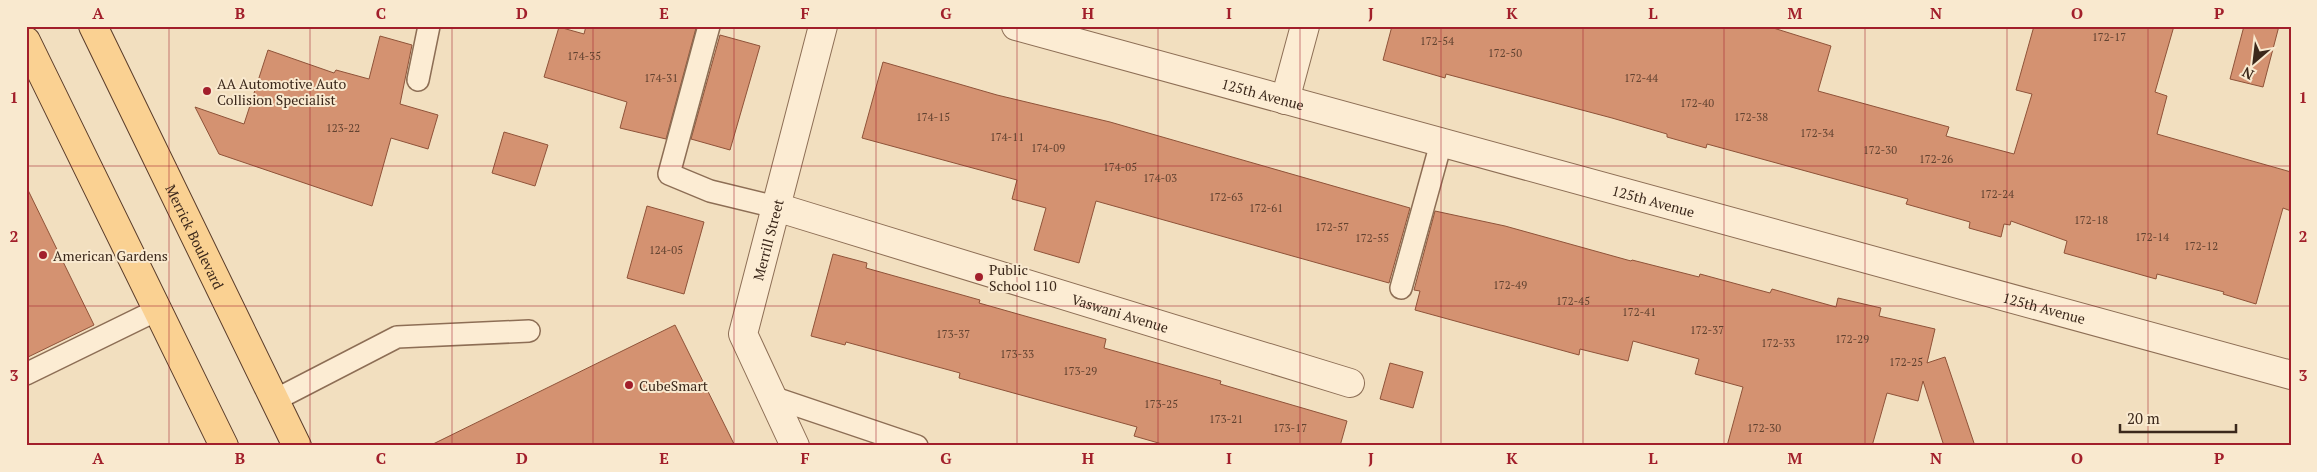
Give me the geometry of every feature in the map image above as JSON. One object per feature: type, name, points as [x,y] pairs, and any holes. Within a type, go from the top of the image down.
[{"type":"main road","name":"Merrick Boulevard","points":[[93,26],[298,446]]},
{"type":"main road","points":[[26,41],[224,446]]},
{"type":"street","name":"Merrill Street","points":[[795,446],[743,334],[823,26]]},
{"type":"street","name":"125th Avenue","points":[[1016,26],[2291,375]]},
{"type":"street","points":[[1285,100],[1305,26]]},
{"type":"street","name":"Vaswani Avenue","points":[[776,207],[1350,383]]},
{"type":"lane","points":[[418,80],[429,26]]},
{"type":"lane","points":[[709,26],[674,149],[670,174],[710,191],[776,207]]},
{"type":"lane","points":[[1401,288],[1441,143]]},
{"type":"lane","points":[[26,374],[157,310]]},
{"type":"lane","points":[[275,400],[397,337],[529,331]]},
{"type":"lane","points":[[772,397],[917,446]]},
{"type":"building","points":[[586,26],[696,28],[666,139],[620,128],[627,102],[544,77],[559,27],[584,34]]},
{"type":"building","points":[[1392,26],[1767,26],[1831,46],[1818,91],[1949,127],[1946,136],[2014,154],[2032,94],[2016,90],[2034,26],[2174,26],[2155,92],[2167,96],[2157,134],[2291,172],[2291,211],[2283,208],[2256,304],[2223,294],[2224,292],[2157,274],[2156,279],[2064,253],[2067,241],[2011,221],[2010,225],[2004,224],[2001,237],[1969,228],[1970,222],[1906,204],[1908,199],[1707,144],[1706,148],[1612,118],[1446,74],[1445,78],[1383,60]]},
{"type":"building","points":[[2244,26],[2279,26],[2263,87],[2230,79]]},
{"type":"building","points":[[720,35],[760,46],[730,150],[691,139]]},
{"type":"building","points":[[380,36],[412,45],[400,104],[438,115],[428,149],[391,138],[372,206],[219,154],[195,107],[244,124],[268,50],[334,73],[336,70],[369,79]]},
{"type":"building","points":[[883,62],[997,95],[1110,122],[1410,208],[1389,283],[1096,201],[1079,263],[1034,250],[1046,208],[1012,199],[1017,180],[862,138]]},
{"type":"building","points":[[504,132],[548,145],[535,186],[492,173]]},
{"type":"building","name":"American Gardens","points":[[26,186],[94,325],[26,358]]},
{"type":"building","points":[[647,206],[704,222],[684,294],[627,278]]},
{"type":"building","points":[[1435,211],[1505,226],[1631,261],[1699,277],[1700,274],[1770,293],[1772,289],[1836,307],[1838,298],[1881,308],[1879,316],[1935,329],[1927,363],[1945,357],[1975,446],[1944,446],[1923,381],[1918,401],[1887,393],[1872,446],[1727,446],[1743,387],[1695,374],[1699,359],[1633,341],[1628,361],[1580,349],[1579,355],[1415,310],[1420,291],[1414,290]]},
{"type":"building","points":[[833,254],[867,263],[866,268],[980,300],[979,303],[1106,339],[1104,348],[1221,381],[1220,384],[1347,421],[1340,446],[1169,446],[1134,436],[1137,427],[959,378],[960,373],[846,342],[845,345],[811,336]]},
{"type":"building","name":"CubeSmart","points":[[675,325],[735,446],[429,446]]},
{"type":"building","points":[[1390,363],[1423,372],[1413,408],[1380,399]]},
{"type":"place","name":"AA Automotive Auto Collision Specialist","points":[[207,91]]},
{"type":"place","name":"American Gardens","points":[[43,255]]},
{"type":"place","name":"Public School 110","points":[[979,277]]},
{"type":"place","name":"CubeSmart","points":[[629,385]]}]
